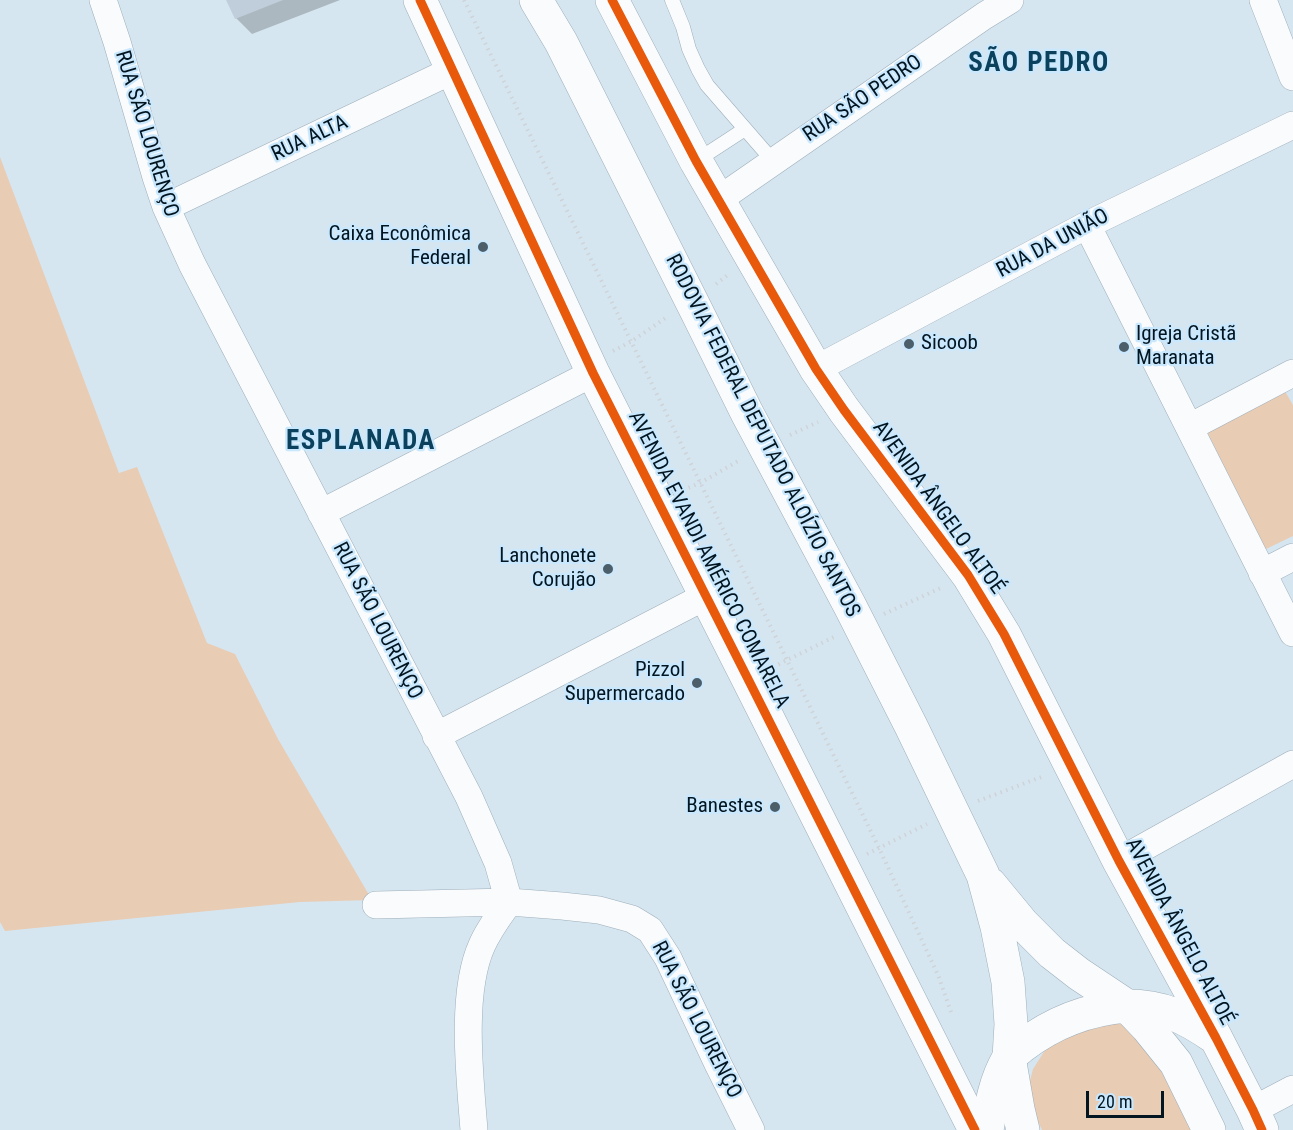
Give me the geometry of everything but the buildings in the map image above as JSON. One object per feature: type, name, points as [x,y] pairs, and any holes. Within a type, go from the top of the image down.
[{"type":"main road","name":"AVENIDA EVANDI AMÉRICO COMARELA","points":[[420,0],[593,373],[975,1130]]},
{"type":"main road","name":"RODOVIA FEDERAL DEPUTADO ALOÍZIO SANTOS","points":[[536,0],[561,42],[747,413],[850,606],[983,875],[1008,982],[1011,1024],[1009,1057],[1023,1130]]},
{"type":"main road","name":"AVENIDA ÂNGELO ALTOÉ","points":[[612,0],[696,161],[816,369],[968,575],[1004,634],[1119,861],[1258,1120]]},
{"type":"main road","name":"RODOVIA FEDERAL DEPUTADO ALOÍZIO SANTOS","points":[[983,875],[1023,924],[1053,952],[1079,974],[1127,1006],[1147,1027],[1176,1063],[1209,1130]]},
{"type":"main road","points":[[987,1130],[997,1084],[1009,1057],[1037,1035],[1075,1017],[1109,1007],[1144,1006],[1167,1011],[1192,1022],[1216,1038]]},
{"type":"street","name":"RUA SÃO LOURENÇO","points":[[103,0],[166,207],[192,264],[469,798],[498,863],[509,902],[599,910],[632,919],[650,930],[668,958],[751,1130]]},
{"type":"street","name":"RUA SÃO PEDRO","points":[[718,200],[1010,0]]},
{"type":"street","points":[[1263,0],[1283,26],[1293,77]]},
{"type":"street","name":"RUA ALTA","points":[[166,207],[453,70]]},
{"type":"street","name":"RUA DA UNIÃO","points":[[816,369],[1087,225],[1293,125]]},
{"type":"street","points":[[1087,225],[1293,633]]},
{"type":"street","points":[[321,513],[593,373]]},
{"type":"street","points":[[1190,427],[1291,378]]},
{"type":"street","points":[[1262,573],[1293,557]]},
{"type":"street","points":[[436,736],[706,596]]},
{"type":"street","points":[[1119,861],[1293,764]]},
{"type":"street","points":[[376,905],[509,902]]},
{"type":"street","points":[[474,1130],[469,1013],[473,973],[481,947],[493,923],[509,902]]},
{"type":"street","points":[[1258,1120],[1293,1089]]},
{"type":"lane","points":[[672,0],[698,69],[707,85],[773,161]]},
{"type":"lane","points":[[696,161],[745,129]]},
{"type":"path","points":[[464,0],[798,681],[938,975],[954,1022],[954,1041],[934,1050]]},
{"type":"path","points":[[818,422],[823,429]]},
{"type":"path","points":[[937,578],[949,594]]},
{"type":"shaded area","points":[[0,157],[119,473],[137,467],[207,643],[235,654],[278,739],[372,900],[300,902],[5,931],[0,922]]},
{"type":"shaded area","points":[[1282,386],[1293,405],[1293,536],[1264,550],[1204,425]]},
{"type":"shaded area","points":[[1110,1020],[1142,1032],[1194,1130],[1042,1130],[1026,1096],[1033,1069],[1047,1047],[1078,1029]]},
{"type":"cycle path","points":[[420,0],[593,373],[975,1130]]},
{"type":"cycle path","points":[[612,0],[696,161],[816,369],[844,410],[968,575],[1004,634],[1119,861],[1216,1038],[1262,1130]]},
{"type":"place","name":"Caixa Econômica Federal","points":[[483,247]]},
{"type":"place","name":"Sicoob","points":[[909,344]]},
{"type":"place","name":"Igreja Cristã Maranata","points":[[1124,347]]},
{"type":"place","name":"Lanchonete Corujão","points":[[608,569]]},
{"type":"place","name":"Pizzol Supermercado","points":[[697,683]]},
{"type":"place","name":"Banestes","points":[[775,807]]},
{"type":"district","name":"SÃO PEDRO","points":[[1039,64]]},
{"type":"district","name":"ESPLANADA","points":[[361,442]]}]
